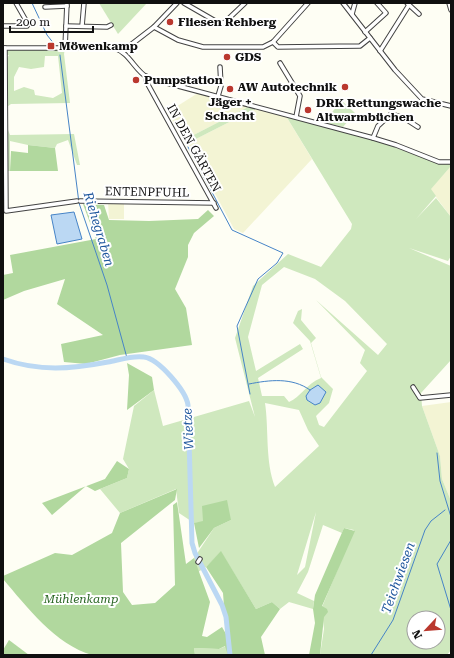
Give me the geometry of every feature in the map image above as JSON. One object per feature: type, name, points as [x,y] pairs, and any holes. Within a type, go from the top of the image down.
[{"type":"street","points":[[3,26],[27,26],[28,24],[16,3]]},
{"type":"street","points":[[82,26],[84,3]]},
{"type":"street","points":[[123,52],[128,46],[154,26],[177,3]]},
{"type":"street","points":[[184,3],[217,22],[224,23],[245,3]]},
{"type":"street","points":[[154,26],[178,40],[202,47],[264,47],[273,42],[308,3]]},
{"type":"street","points":[[343,3],[380,51],[422,99],[451,106]]},
{"type":"street","points":[[352,14],[355,3]]},
{"type":"street","points":[[366,32],[386,13],[377,3]]},
{"type":"street","points":[[449,3],[451,10]]},
{"type":"street","points":[[380,51],[408,4],[419,14]]},
{"type":"street","points":[[45,7],[67,5],[65,48]]},
{"type":"street","points":[[66,26],[107,27],[111,25]]},
{"type":"street","points":[[273,42],[278,47],[360,46],[370,38]]},
{"type":"street","points":[[4,180],[4,48],[114,48],[123,52],[139,71],[146,76],[373,138],[396,145],[439,162],[451,162]]},
{"type":"street","points":[[280,63],[300,96],[296,117]]},
{"type":"street","points":[[218,96],[221,86],[220,67]]},
{"type":"street","name":"IN DEN GÄRTEN","points":[[146,76],[146,82],[216,208]]},
{"type":"street","points":[[373,138],[378,126],[391,114],[404,118],[418,127]]},
{"type":"street","name":"ENTENPFUHL","points":[[4,180],[6,211],[79,201],[214,203]]},
{"type":"street","points":[[413,387],[420,398],[451,395]]},
{"type":"green space","points":[[99,3],[147,3],[118,34]]},
{"type":"green space","points":[[3,48],[65,48],[64,54],[70,103],[11,104],[4,109],[3,65],[9,55],[3,55]],"holes":[[[45,56],[58,56],[62,93],[53,98],[35,95],[34,90],[24,87],[14,91],[14,77],[19,67],[31,69],[44,67]]]},
{"type":"green space","points":[[198,93],[248,107],[184,140],[168,112]]},
{"type":"green space","points":[[342,101],[355,113],[343,127],[323,122]]},
{"type":"green space","points":[[248,107],[255,109],[188,143],[184,140]]},
{"type":"green space","points":[[255,109],[286,116],[312,159],[243,233],[234,229],[188,143]]},
{"type":"green space","points":[[286,116],[370,138],[437,163],[451,163],[451,166],[431,189],[436,196],[416,219],[436,198],[451,217],[451,256],[448,261],[409,248],[451,266],[451,360],[421,393],[422,406],[440,456],[442,479],[451,501],[451,650],[447,655],[320,655],[324,629],[322,607],[354,530],[344,528],[342,533],[323,525],[308,572],[297,593],[314,601],[313,609],[289,602],[280,609],[272,602],[256,609],[221,552],[206,567],[198,572],[194,558],[214,528],[231,520],[194,523],[179,513],[176,489],[120,513],[100,489],[127,478],[129,469],[123,459],[134,406],[154,390],[163,426],[249,401],[255,417],[235,338],[253,286],[288,254],[321,267],[351,229],[352,224]],"holes":[[[284,267],[315,279],[345,301],[387,344],[378,355],[316,300],[365,350],[360,363],[367,371],[324,427],[319,425],[316,416],[329,403],[333,389],[321,377],[311,343],[316,338],[301,320],[302,309],[298,311],[293,323],[310,341],[321,378],[289,402],[284,396],[262,396],[258,378],[303,349],[300,344],[256,371],[248,337],[262,285]],[[265,403],[299,410],[308,430],[319,446],[275,487],[268,456]],[[316,512],[305,567],[297,575]]]},
{"type":"green space","points":[[6,125],[10,135],[74,134],[80,165],[77,165],[68,140],[57,144],[55,148],[10,141],[10,171],[5,171],[5,180],[3,179],[3,128]]},
{"type":"green space","points":[[28,145],[55,148],[58,171],[10,171],[11,151],[28,153]]},
{"type":"green space","points":[[451,166],[451,217],[430,189]]},
{"type":"green space","points":[[108,202],[124,202],[124,219],[109,219]]},
{"type":"green space","points":[[83,204],[104,205],[109,220],[149,221],[198,219],[208,210],[214,216],[194,233],[188,245],[188,257],[175,289],[186,308],[192,345],[120,355],[86,364],[64,362],[61,344],[103,335],[57,304],[65,279],[24,291],[3,300],[3,275],[13,273],[10,255],[96,239]]},
{"type":"green space","points":[[127,363],[152,377],[154,390],[127,410],[129,375]]},
{"type":"green space","points":[[451,402],[451,501],[442,479],[440,456],[422,406]]},
{"type":"green space","points":[[117,461],[129,469],[127,478],[95,491],[86,486],[105,479]]},
{"type":"green space","points":[[85,486],[52,515],[42,503]]},
{"type":"green space","name":"Mühlenkamp","points":[[177,489],[175,500],[121,543],[123,592],[132,605],[155,603],[175,585],[173,505],[177,502],[186,564],[194,558],[210,602],[202,636],[207,637],[222,627],[226,634],[223,593],[206,567],[221,551],[256,609],[272,602],[280,609],[261,637],[265,655],[228,655],[225,646],[219,649],[194,648],[195,655],[92,655],[66,643],[54,634],[3,579],[3,576],[55,553],[72,555],[112,533],[120,513]]},
{"type":"green space","points":[[227,500],[231,520],[214,528],[199,548],[194,523],[203,521],[202,506]]},
{"type":"green space","points":[[344,528],[355,531],[322,606],[327,609],[328,612],[324,617],[320,655],[309,655],[315,623],[313,609],[315,595]]},
{"type":"green space","points":[[9,640],[29,655],[3,655],[3,650]]},
{"type":"green space","points":[[226,646],[228,655],[195,655],[194,648],[219,649]]},
{"type":"water","points":[[74,212],[82,239],[57,244],[51,215]]},
{"type":"water","points":[[318,385],[326,392],[320,403],[315,405],[307,400],[306,396],[310,390]]},
{"type":"waterway","name":"Riehegraben","points":[[32,3],[47,35],[55,45]]},
{"type":"waterway","name":"Riehegraben","points":[[60,55],[79,203],[107,285],[127,358]]},
{"type":"waterway","points":[[188,147],[232,230],[283,253],[277,263],[258,279],[237,326],[250,394]]},
{"type":"waterway","name":"Wietze","points":[[3,359],[43,368],[68,368],[131,357],[144,357],[157,363],[171,376],[182,392],[188,405],[192,543],[195,553],[222,605],[226,617],[230,655]]},
{"type":"waterway","points":[[249,384],[264,381],[288,381],[310,390]]},
{"type":"waterway","points":[[437,453],[440,481],[451,517]]},
{"type":"waterway","name":"Teichwiesen","points":[[371,655],[393,620],[425,530],[431,521],[445,510]]},
{"type":"waterway","points":[[451,540],[437,564],[451,610]]},
{"type":"place","name":"Fliesen Rehberg","points":[[170,22]]},
{"type":"place","name":"Möwenkamp","points":[[51,46]]},
{"type":"place","name":"GDS","points":[[227,57]]},
{"type":"place","name":"Pumpstation","points":[[136,80]]},
{"type":"place","name":"AW Autotechnik","points":[[345,87]]},
{"type":"place","name":"Jäger + Schacht","points":[[230,89]]},
{"type":"place","name":"DRK Rettungswache Altwarmbüchen","points":[[308,110]]}]
